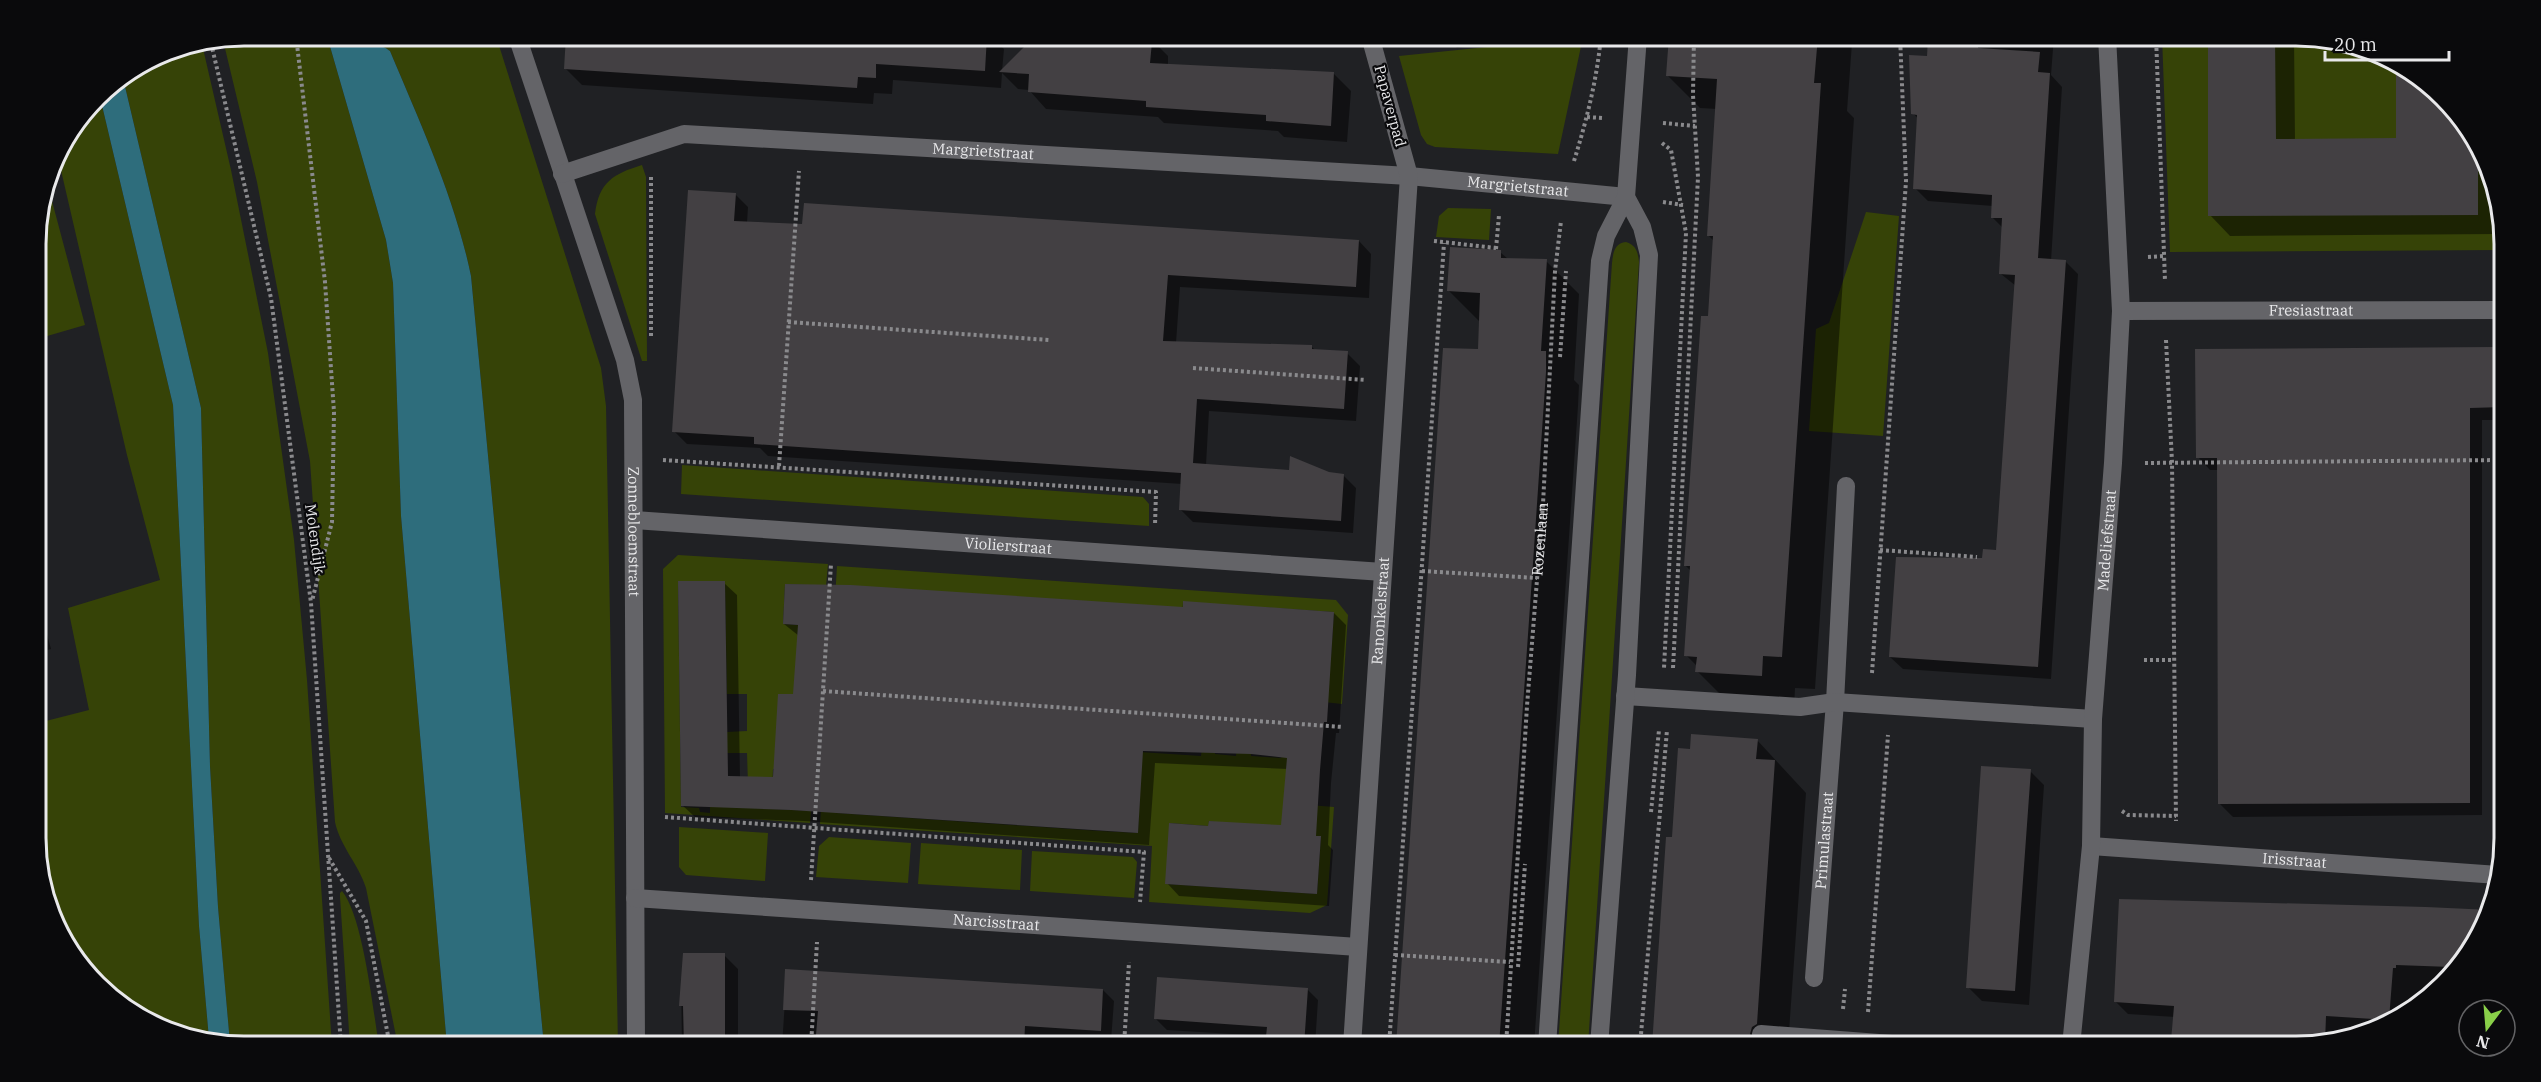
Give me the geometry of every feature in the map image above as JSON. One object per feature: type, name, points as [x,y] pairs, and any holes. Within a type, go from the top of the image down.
[{"type":"street","name":"Zonnebloemstraat","points":[[520,46],[625,360],[633,400],[636,1036]]},
{"type":"street","name":"Papaverpad","points":[[1374,46],[1409,176]]},
{"type":"street","points":[[1548,1035],[1600,261],[1606,236],[1626,197],[1637,46]]},
{"type":"street","name":"Madeliefstraat","points":[[2072,1035],[2091,846],[2093,719],[2113,463],[2121,311],[2108,46]]},
{"type":"street","name":"Margrietstraat","points":[[562,174],[684,134],[1409,176],[1626,197]]},
{"type":"street","name":"Ranonkelstraat","points":[[1353,1035],[1409,176]]},
{"type":"street","points":[[1600,1035],[1624,696],[1649,255],[1642,226],[1626,197]]},
{"type":"street","name":"Fresiastraat","points":[[2121,311],[2494,310]]},
{"type":"street","name":"Primulastraat","points":[[1814,978],[1836,702],[1846,486]]},
{"type":"street","name":"Violierstraat","points":[[634,520],[1383,572]]},
{"type":"street","points":[[1624,696],[1800,707],[1836,702],[2093,719]]},
{"type":"street","name":"Irisstraat","points":[[2091,846],[2491,875]]},
{"type":"street","name":"Narcisstraat","points":[[634,898],[1358,947]]},
{"type":"street","points":[[1761,1034],[1778,1035]]},
{"type":"path","points":[[297,46],[326,282],[334,412],[332,522],[311,603]]},
{"type":"path","name":"Rozenlaan","points":[[1507,1035],[1529,646],[1537,578],[1548,359],[1555,271],[1564,191],[1587,117],[1598,70],[1600,46]]},
{"type":"path","points":[[1641,1035],[1669,699],[1698,177],[1693,95],[1694,46]]},
{"type":"path","points":[[1866,1035],[1888,729],[1871,670],[1906,181],[1900,46]]},
{"type":"path","points":[[2156,46],[2167,386],[2172,462],[2176,852]]},
{"type":"path","name":"Molendijk","points":[[212,49],[271,298],[311,603],[340,1036]]},
{"type":"path","points":[[780,466],[788,321],[802,141]]},
{"type":"path","points":[[644,147],[652,178],[651,337]]},
{"type":"path","points":[[1429,238],[1444,243],[1496,248]]},
{"type":"path","points":[[1390,1035],[1444,243]]},
{"type":"path","points":[[788,321],[1049,340]]},
{"type":"path","points":[[1193,368],[1395,382]]},
{"type":"path","points":[[634,458],[1156,492],[1154,556]]},
{"type":"path","points":[[2113,463],[2494,460]]},
{"type":"path","points":[[811,1036],[814,829],[833,534]]},
{"type":"path","points":[[1880,550],[1977,557]]},
{"type":"path","points":[[1422,571],[1537,578]]},
{"type":"path","points":[[2144,660],[2174,660]]},
{"type":"path","points":[[823,692],[1373,729]]},
{"type":"path","points":[[2118,806],[2121,811],[2128,814],[2176,816]]},
{"type":"path","points":[[634,815],[1144,852],[1125,1036]]},
{"type":"path","points":[[328,856],[366,921],[388,1036]]},
{"type":"path","points":[[1395,955],[1510,962]]},
{"type":"green space","points":[[330,46],[386,240],[393,283],[401,516],[446,1036],[396,1036],[366,888],[337,831],[335,822],[310,461],[257,182],[225,47]]},
{"type":"green space","points":[[382,46],[499,46],[601,368],[606,406],[618,1036],[543,1036],[471,276],[447,190],[390,51]]},
{"type":"green space","points":[[1496,46],[1581,46],[1558,154],[1435,147],[1427,144],[1421,135],[1399,56]]},
{"type":"green space","points":[[2162,46],[2310,47],[2335,50],[2360,57],[2396,73],[2437,104],[2454,124],[2468,145],[2479,169],[2488,193],[2493,218],[2494,250],[2170,252]]},
{"type":"green space","points":[[204,51],[231,170],[268,353],[294,540],[307,680],[331,1036],[229,1035],[218,907],[210,766],[201,408],[125,86],[145,73],[169,62]]},
{"type":"green space","points":[[102,106],[173,405],[199,926],[208,1032],[193,1029],[145,1009],[104,978],[73,937],[53,889],[48,864],[46,721],[89,710],[68,608],[160,580],[127,455],[61,171],[73,145]]},
{"type":"green space","points":[[642,165],[646,177],[647,361],[642,361],[595,214],[600,194],[609,181],[623,172]]},
{"type":"green space","points":[[52,200],[85,325],[47,336],[47,231]]},
{"type":"green space","points":[[1448,208],[1491,209],[1489,240],[1436,237],[1439,216]]},
{"type":"green space","points":[[1866,212],[1899,216],[1883,436],[1809,431],[1816,329],[1829,323]]},
{"type":"green space","points":[[1626,242],[1636,249],[1639,262],[1589,1035],[1559,1035],[1612,263],[1617,247]]},
{"type":"green space","points":[[682,465],[1143,497],[1149,504],[1149,526],[681,494]]},
{"type":"green space","points":[[678,555],[828,564],[826,586],[785,584],[783,624],[823,627],[813,772],[773,769],[771,809],[811,811],[810,823],[665,813],[663,569]],"holes":[[[725,581],[727,694],[747,694],[747,731],[727,732],[727,753],[747,753],[748,784],[727,807],[710,807],[710,813],[700,812],[699,808],[681,807],[678,582]]]},
{"type":"green space","points":[[837,566],[1336,600],[1348,615],[1342,704],[832,648]],"holes":[[[1183,602],[1334,612],[1331,658],[1180,648]]]},
{"type":"green space","points":[[828,702],[836,813],[1138,833],[1139,752],[1201,756],[1205,721],[1216,728],[1215,754],[1236,756],[1238,730],[1253,731],[1251,756],[1281,758],[1289,733],[1284,803],[1334,807],[1327,905],[1310,913],[1149,902],[1152,846],[820,824]],"holes":[[[1209,821],[1321,837],[1317,894],[1166,884],[1170,823],[1208,826],[1207,844]]]},
{"type":"green space","points":[[679,827],[768,833],[765,881],[686,875],[679,867]]},
{"type":"green space","points":[[829,837],[911,843],[908,883],[816,877],[819,846]]},
{"type":"green space","points":[[921,843],[1022,850],[1020,890],[918,884]]},
{"type":"green space","points":[[1032,851],[1133,857],[1137,862],[1134,898],[1030,891]]},
{"type":"green space","points":[[342,891],[349,903],[356,921],[377,1036],[349,1036],[340,893]]},
{"type":"water","points":[[330,46],[380,46],[390,51],[447,190],[471,276],[543,1036],[446,1036],[401,516],[393,283],[386,240]]},
{"type":"water","points":[[125,86],[201,408],[210,766],[218,907],[229,1035],[208,1032],[199,926],[173,405],[102,106]]},
{"type":"building","points":[[565,46],[986,46],[985,71],[876,64],[876,78],[858,77],[857,88],[564,69]]},
{"type":"building","points":[[1025,46],[1152,46],[1150,63],[1334,72],[1331,126],[1266,121],[1266,115],[1146,107],[1146,101],[1028,92],[1029,74],[999,72]]},
{"type":"building","points":[[1668,46],[1817,46],[1814,83],[1821,83],[1782,657],[1763,656],[1762,676],[1695,672],[1697,657],[1684,656],[1690,566],[1684,566],[1701,316],[1708,316],[1713,236],[1707,236],[1717,79],[1666,76]]},
{"type":"building","points":[[1928,46],[1978,46],[1978,48],[2040,52],[2038,72],[2050,73],[2038,258],[2066,260],[2038,667],[1889,657],[1896,557],[1982,558],[1983,549],[1996,550],[2015,275],[1999,274],[2002,218],[1991,218],[1992,195],[1913,189],[1917,115],[1911,114],[1909,55],[1927,56]]},
{"type":"building","points":[[2208,46],[2275,46],[2276,139],[2396,138],[2396,73],[2437,104],[2468,145],[2478,167],[2478,215],[2208,216]]},
{"type":"building","points":[[688,190],[736,193],[734,221],[802,224],[804,203],[1359,240],[1356,287],[1168,275],[1163,341],[1312,345],[1312,349],[1348,351],[1344,409],[1197,399],[1193,463],[1289,470],[1290,456],[1329,472],[1344,474],[1341,521],[1179,510],[1181,473],[754,444],[754,437],[672,432]]},
{"type":"building","points":[[1450,247],[1501,250],[1501,258],[1547,259],[1541,351],[1546,351],[1546,372],[1500,1035],[1397,1035],[1443,348],[1478,349],[1480,293],[1447,291]]},
{"type":"building","points":[[2494,347],[2494,407],[2470,408],[2470,803],[2218,804],[2217,458],[2196,458],[2195,349]]},
{"type":"building","points":[[678,581],[725,581],[728,776],[773,777],[778,694],[793,694],[798,625],[783,624],[785,584],[851,585],[1183,607],[1183,601],[1334,612],[1327,722],[1324,722],[1316,836],[1321,836],[1317,894],[1165,884],[1169,823],[1208,826],[1209,821],[1281,825],[1287,758],[1251,754],[1143,751],[1138,833],[791,810],[681,806]]},
{"type":"building","points":[[1691,734],[1758,739],[1756,759],[1775,760],[1757,1024],[1752,1027],[1751,1035],[1653,1035],[1666,837],[1672,837],[1678,748],[1690,749]]},
{"type":"building","points":[[1981,766],[2031,769],[2015,991],[1966,988]]},
{"type":"building","points":[[2119,899],[2480,910],[2468,937],[2446,967],[2396,965],[2396,968],[2393,968],[2390,1012],[2374,1019],[2326,1016],[2325,1033],[2172,1035],[2174,1006],[2114,1002]]},
{"type":"building","points":[[683,953],[725,953],[725,1036],[684,1036],[683,1006],[679,1006]]},
{"type":"building","points":[[785,969],[1103,989],[1101,1031],[1025,1026],[1025,1036],[816,1035],[818,1011],[783,1010]]},
{"type":"building","points":[[1157,977],[1308,988],[1305,1035],[1266,1036],[1267,1027],[1154,1019]]}]
